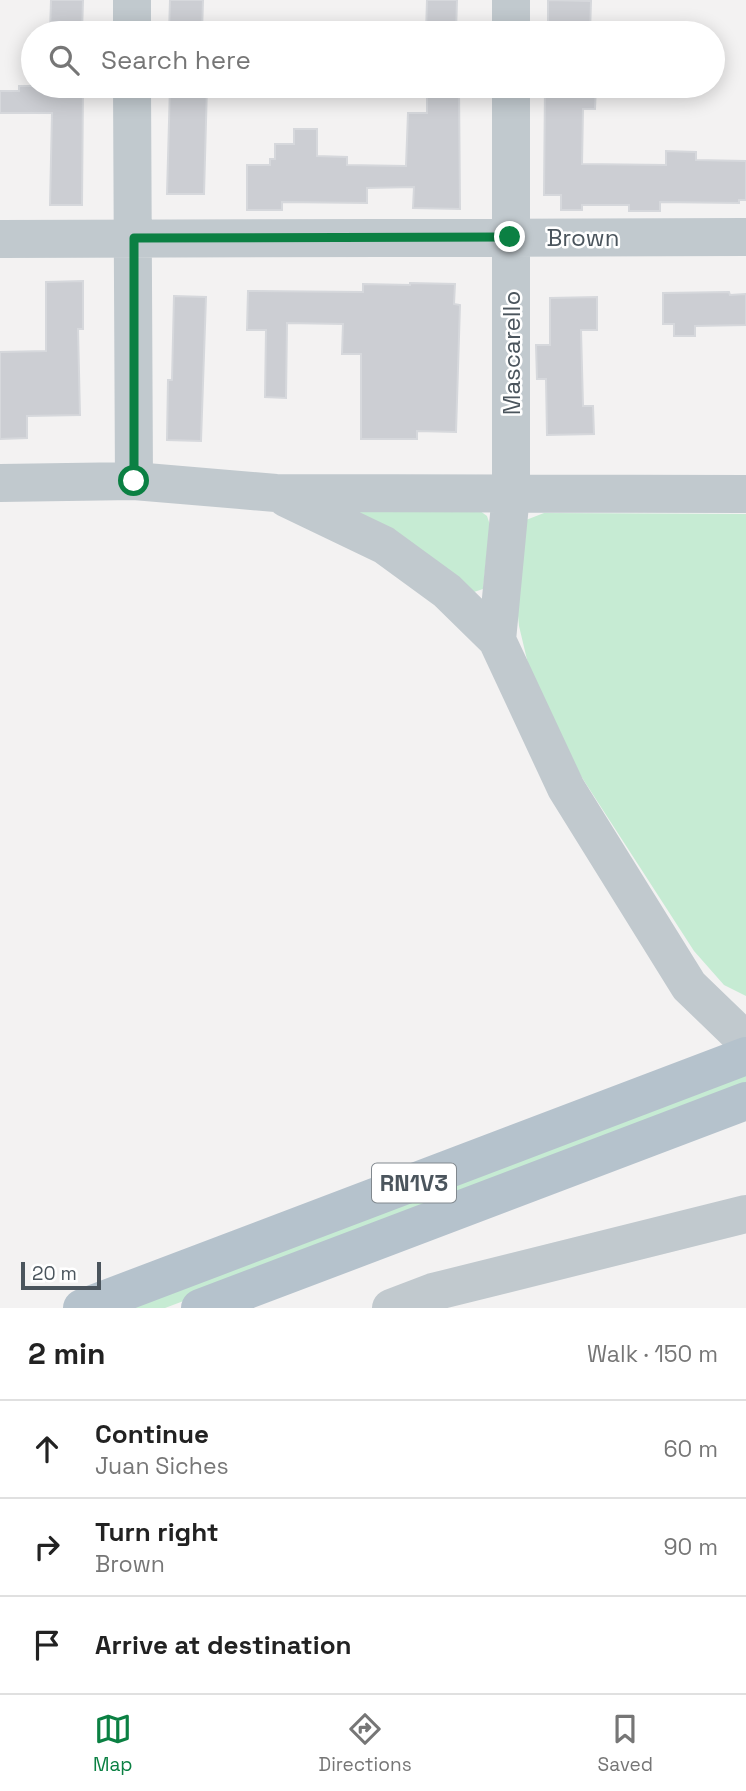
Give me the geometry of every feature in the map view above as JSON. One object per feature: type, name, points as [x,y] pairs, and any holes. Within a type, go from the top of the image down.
[{"type":"main road","name":"RN1V3","points":[[82,1308],[746,1056]]},
{"type":"main road","name":"RN1V3","points":[[200,1308],[746,1101]]},
{"type":"street","points":[[132,0],[132,21]]},
{"type":"street","points":[[511,21],[512,0]]},
{"type":"street","points":[[132,98],[134,481]]},
{"type":"street","name":"Mascarello","points":[[497,640],[512,494],[511,98]]},
{"type":"street","name":"Brown","points":[[0,239],[746,237]]},
{"type":"street","points":[[0,483],[134,481],[276,494],[746,494]]},
{"type":"street","points":[[276,494],[384,545],[447,591],[497,640],[566,788],[688,986],[746,1041]]},
{"type":"street","points":[[391,1308],[433,1292],[746,1214]]},
{"type":"green space","points":[[343,506],[476,508],[487,516],[490,525],[483,589],[474,592]]},
{"type":"green space","points":[[544,513],[746,514],[746,996],[724,985],[694,951],[579,773],[529,668],[519,626],[516,595],[526,520]]},
{"type":"green space","points":[[746,1072],[746,1089],[165,1308],[125,1308]]},
{"type":"building","points":[[51,0],[83,0],[82,21],[50,21]]},
{"type":"building","points":[[170,0],[203,0],[202,21],[169,21]]},
{"type":"building","points":[[427,0],[457,0],[456,21],[426,21]]},
{"type":"building","points":[[548,0],[591,1],[590,21],[548,21]]},
{"type":"building","points":[[21,86],[21,98],[83,98],[82,205],[50,205],[52,113],[0,113],[0,91],[19,91]]},
{"type":"building","points":[[170,98],[207,98],[204,194],[167,194]]},
{"type":"building","points":[[427,98],[459,98],[460,209],[413,208],[414,187],[367,188],[367,203],[282,202],[282,210],[247,210],[247,165],[270,165],[270,159],[275,159],[275,144],[294,144],[294,129],[317,129],[317,156],[347,157],[347,165],[406,166],[408,113],[427,113]]},
{"type":"building","points":[[545,98],[595,98],[595,109],[583,109],[582,164],[666,165],[666,151],[696,152],[696,160],[746,161],[746,200],[739,200],[739,203],[660,202],[660,211],[629,211],[629,205],[582,205],[582,210],[561,210],[561,195],[544,195]]},
{"type":"building","points":[[83,281],[83,329],[78,329],[80,415],[27,416],[27,438],[0,439],[0,352],[46,351],[46,282]]},
{"type":"building","points":[[363,284],[455,284],[454,304],[460,305],[456,432],[417,431],[417,439],[361,439],[361,354],[342,354],[343,324],[287,323],[286,398],[265,397],[266,330],[247,330],[248,291],[363,292]]},
{"type":"building","points":[[729,292],[730,295],[746,294],[746,325],[695,326],[695,336],[674,336],[674,324],[663,324],[663,293]]},
{"type":"building","points":[[174,296],[206,297],[201,441],[167,440]]},
{"type":"building","points":[[597,297],[597,330],[581,330],[583,406],[593,406],[594,434],[547,435],[546,379],[537,379],[536,345],[550,345],[550,298]]},
{"type":"route","points":[[134,481],[134,238],[510,237]]}]
